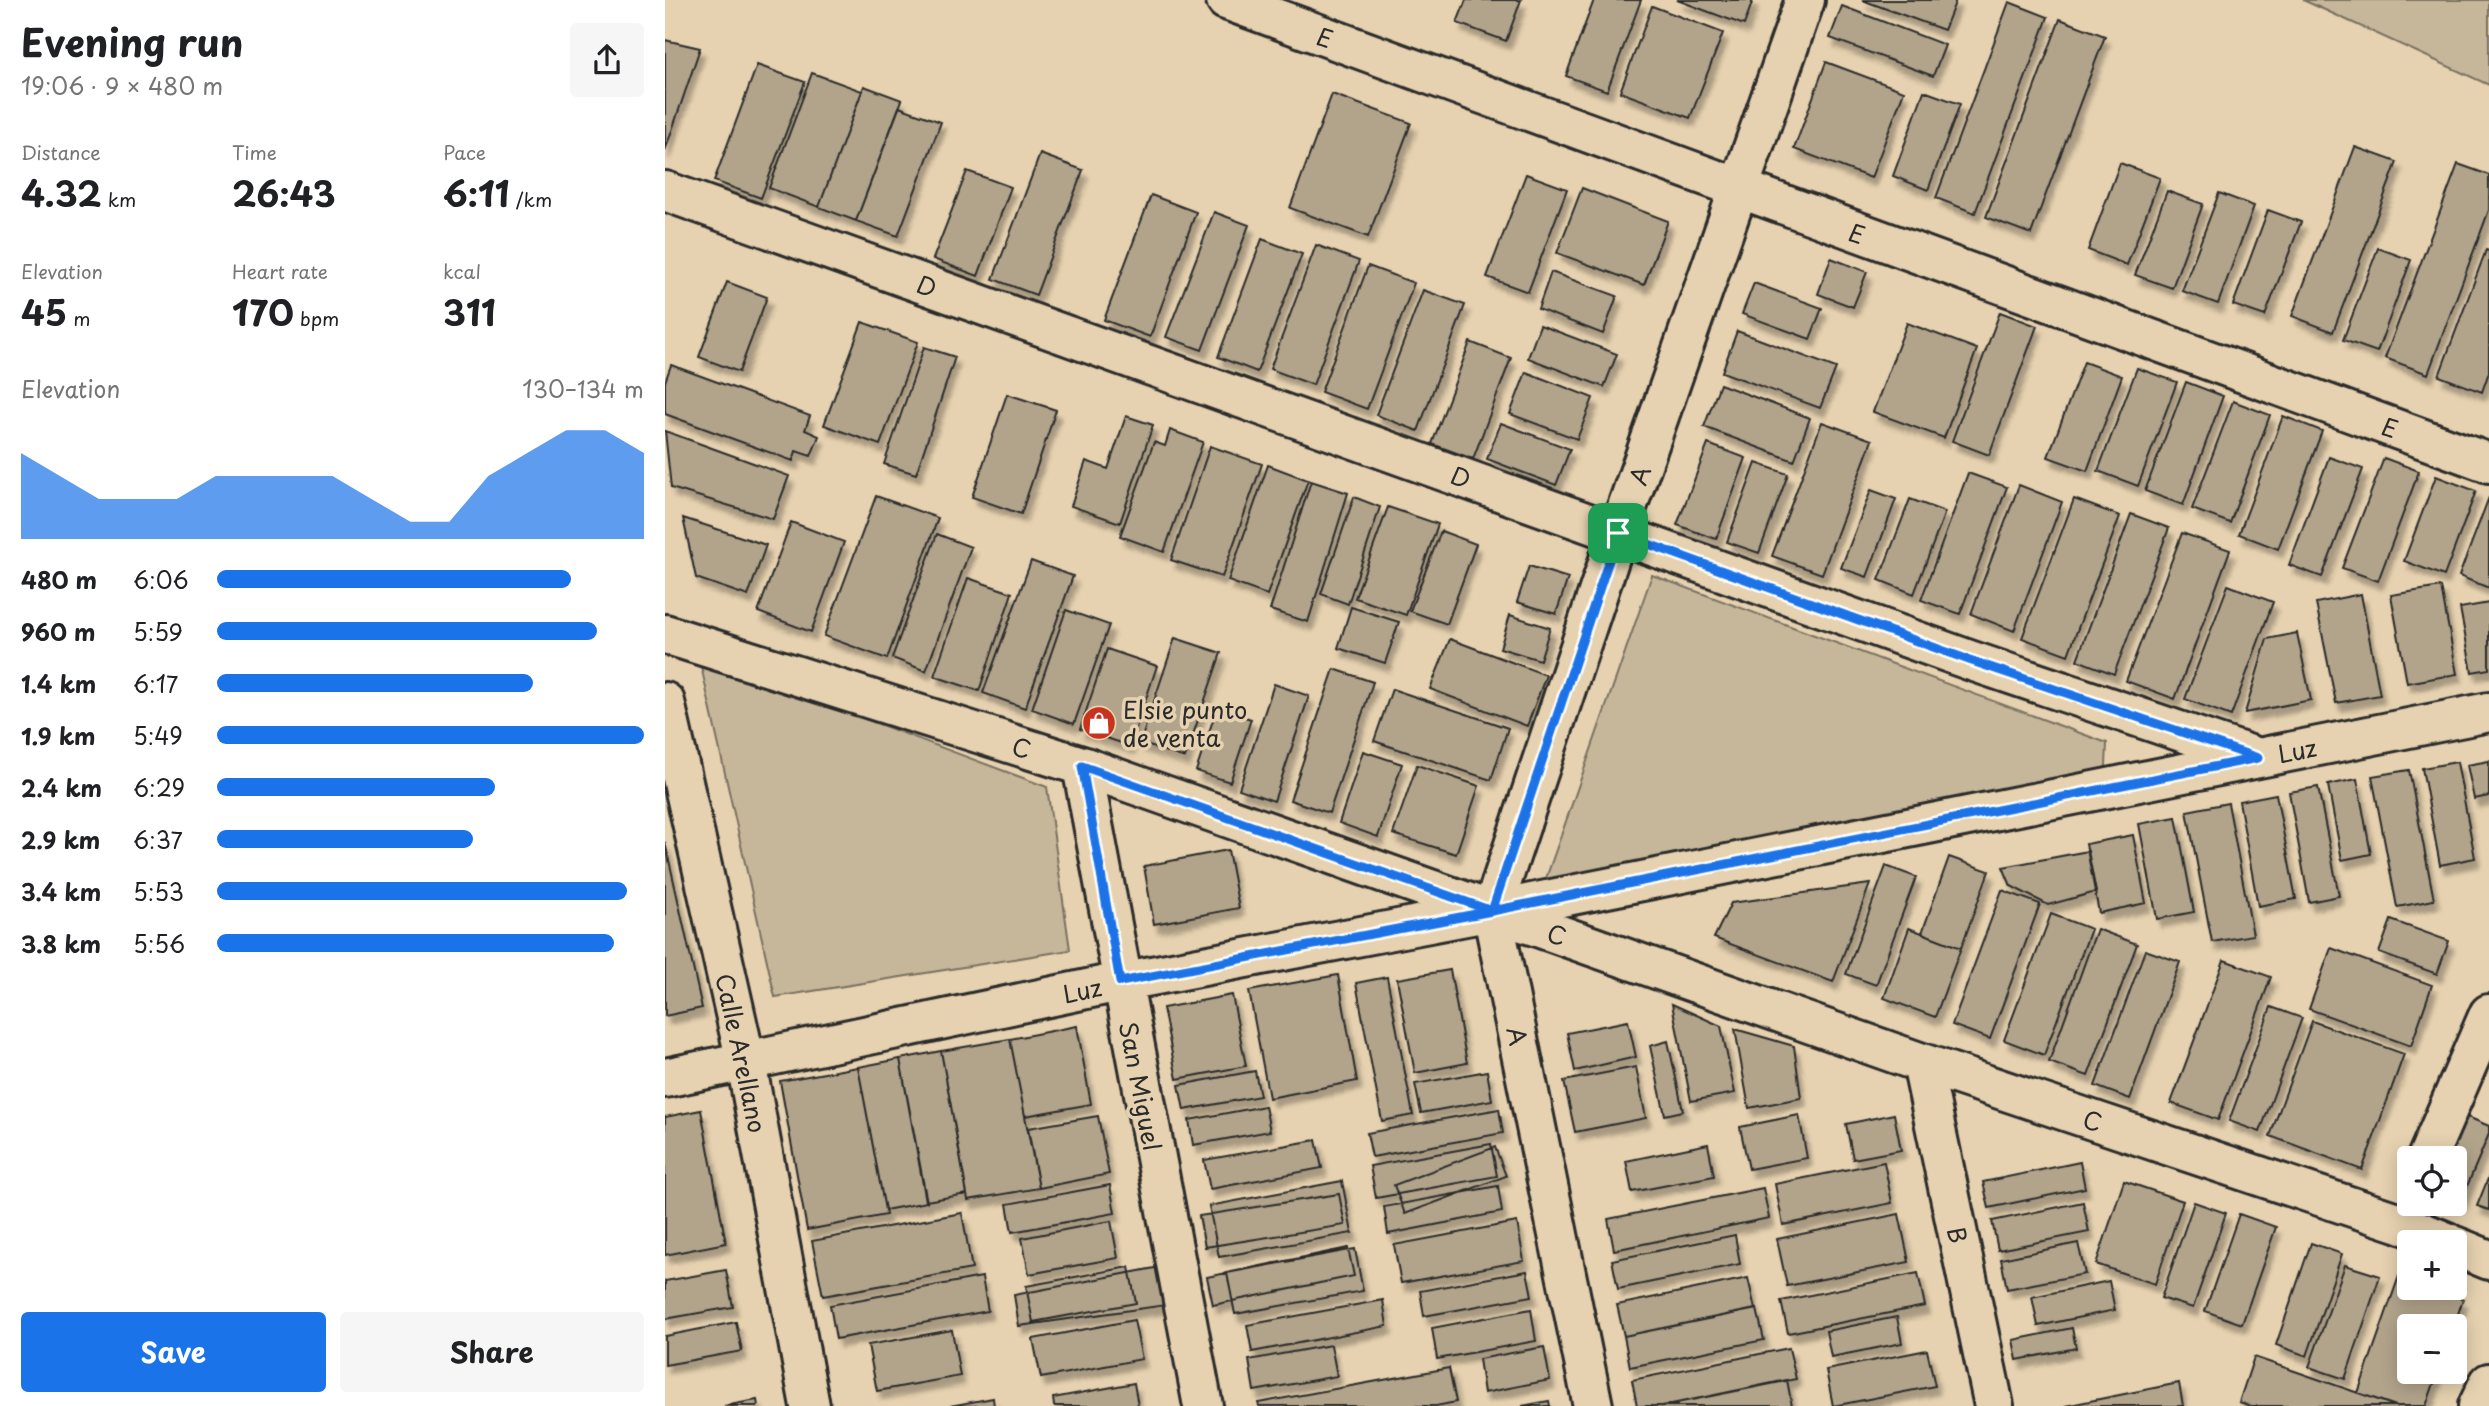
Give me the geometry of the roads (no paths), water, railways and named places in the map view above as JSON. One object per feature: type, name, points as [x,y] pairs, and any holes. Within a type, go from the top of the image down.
[{"type":"street","name":"E","points":[[1226,0],[1738,190],[2489,463]]},
{"type":"street","name":"A","points":[[1593,1406],[1492,911],[1618,533],[1805,0]]},
{"type":"street","name":"D","points":[[665,191],[1969,660],[2258,758]]},
{"type":"street","name":"C","points":[[665,634],[1082,766],[1922,1063],[2397,1209]]},
{"type":"street","name":"Calle Arellano","points":[[665,702],[745,1062],[810,1406]]},
{"type":"street","name":"Luz","points":[[665,1078],[1120,982],[1492,911],[2489,712]]},
{"type":"street","name":"San Miguel","points":[[1082,766],[1120,982],[1203,1406]]},
{"type":"street","points":[[2432,1146],[2489,1014]]},
{"type":"street","name":"B","points":[[1922,1063],[1994,1406]]},
{"type":"street","name":"C","points":[[2412,1216],[2431,1230]]},
{"type":"street","points":[[2467,1251],[2489,1260]]},
{"type":"street","points":[[2478,1406],[2489,1383]]},
{"type":"place","name":"Elsie punto de venta","points":[[1099,723]]}]
